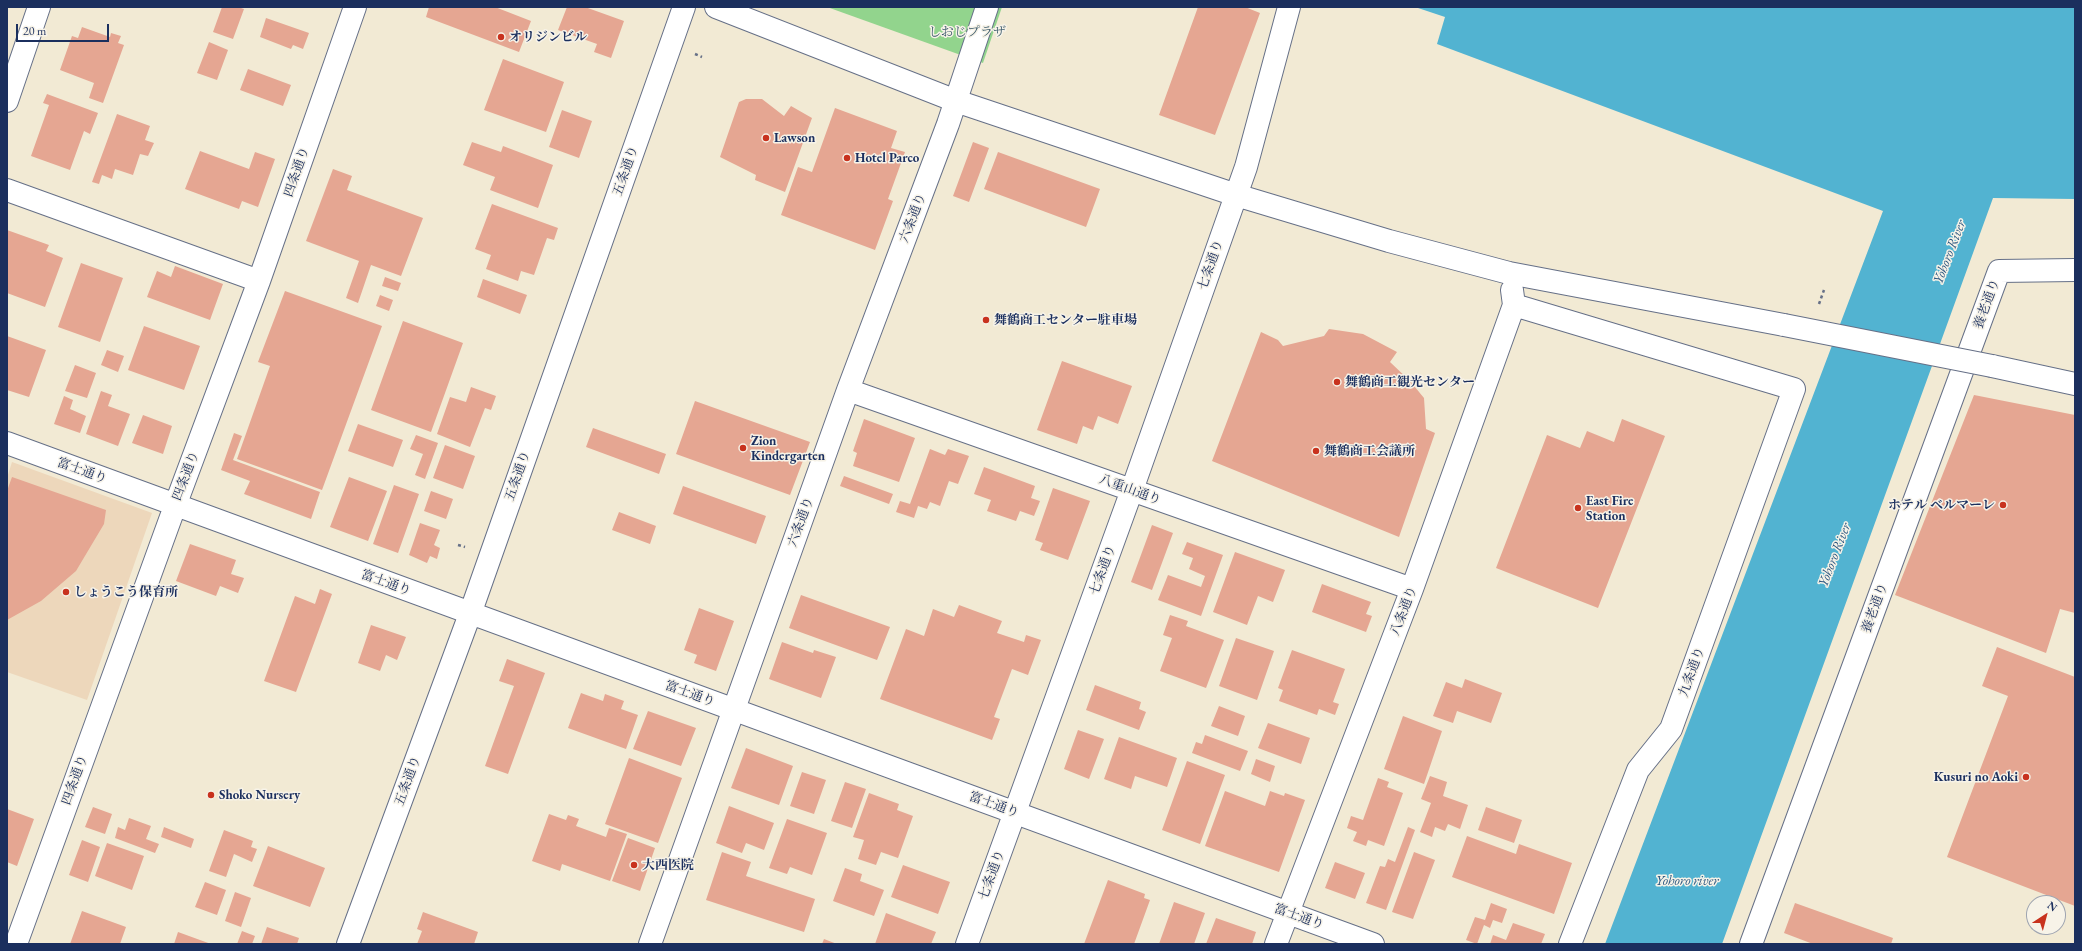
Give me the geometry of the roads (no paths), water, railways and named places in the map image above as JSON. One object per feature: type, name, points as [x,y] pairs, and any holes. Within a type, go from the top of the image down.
[{"type":"street","points":[[7,101],[39,7]]},
{"type":"street","name":"四条通り","points":[[16,944],[175,506],[259,281],[354,7]]},
{"type":"street","name":"五条通り","points":[[348,944],[470,614],[684,7]]},
{"type":"street","points":[[716,7],[956,101],[1236,195],[1389,241],[1509,273],[1784,325],[2075,384]]},
{"type":"street","name":"六条通り","points":[[650,944],[848,390],[956,101],[987,7]]},
{"type":"street","name":"七条通り","points":[[967,944],[1132,490],[1246,167],[1289,7]]},
{"type":"street","points":[[7,190],[259,281]]},
{"type":"street","name":"養老通り","points":[[1751,944],[1999,271],[2075,270]]},
{"type":"street","name":"八条通り","points":[[1276,944],[1412,589],[1514,305],[1509,273]]},
{"type":"street","name":"九条通り","points":[[1514,305],[1794,389],[1670,729],[1638,770],[1570,944]]},
{"type":"street","name":"八重山通り","points":[[848,390],[1412,589]]},
{"type":"street","name":"富士通り","points":[[7,444],[1373,944]]},
{"type":"water","points":[[1415,7],[2075,7],[2075,199],[1993,198],[1722,944],[1605,944],[1883,211],[1437,44],[1445,17]]},
{"type":"place","name":"オリジンビル","points":[[501,37]]},
{"type":"place","name":"Lawson","points":[[766,138]]},
{"type":"place","name":"Hotel Parco","points":[[847,158]]},
{"type":"place","name":"舞鶴商工センター駐車場","points":[[986,320]]},
{"type":"place","name":"舞鶴商工観光センター","points":[[1337,382]]},
{"type":"place","name":"Zion Kindergarten","points":[[743,448]]},
{"type":"place","name":"舞鶴商工会議所","points":[[1316,451]]},
{"type":"place","name":"ホテル ベルマーレ","points":[[2003,505]]},
{"type":"place","name":"East Fire Station","points":[[1578,508]]},
{"type":"place","name":"しょうこう保育所","points":[[66,592]]},
{"type":"place","name":"Kusuri no Aoki","points":[[2026,777]]},
{"type":"place","name":"Shoko Nursery","points":[[211,795]]},
{"type":"place","name":"大西医院","points":[[634,865]]},
{"type":"park label","name":"しおじプラザ","points":[[967,32]]},
{"type":"water label","name":"Yohoro River","points":[[1950,252]]},
{"type":"water label","name":"Yohoro River","points":[[1835,555]]},
{"type":"water label","name":"Yohoro river","points":[[1687,881]]}]
